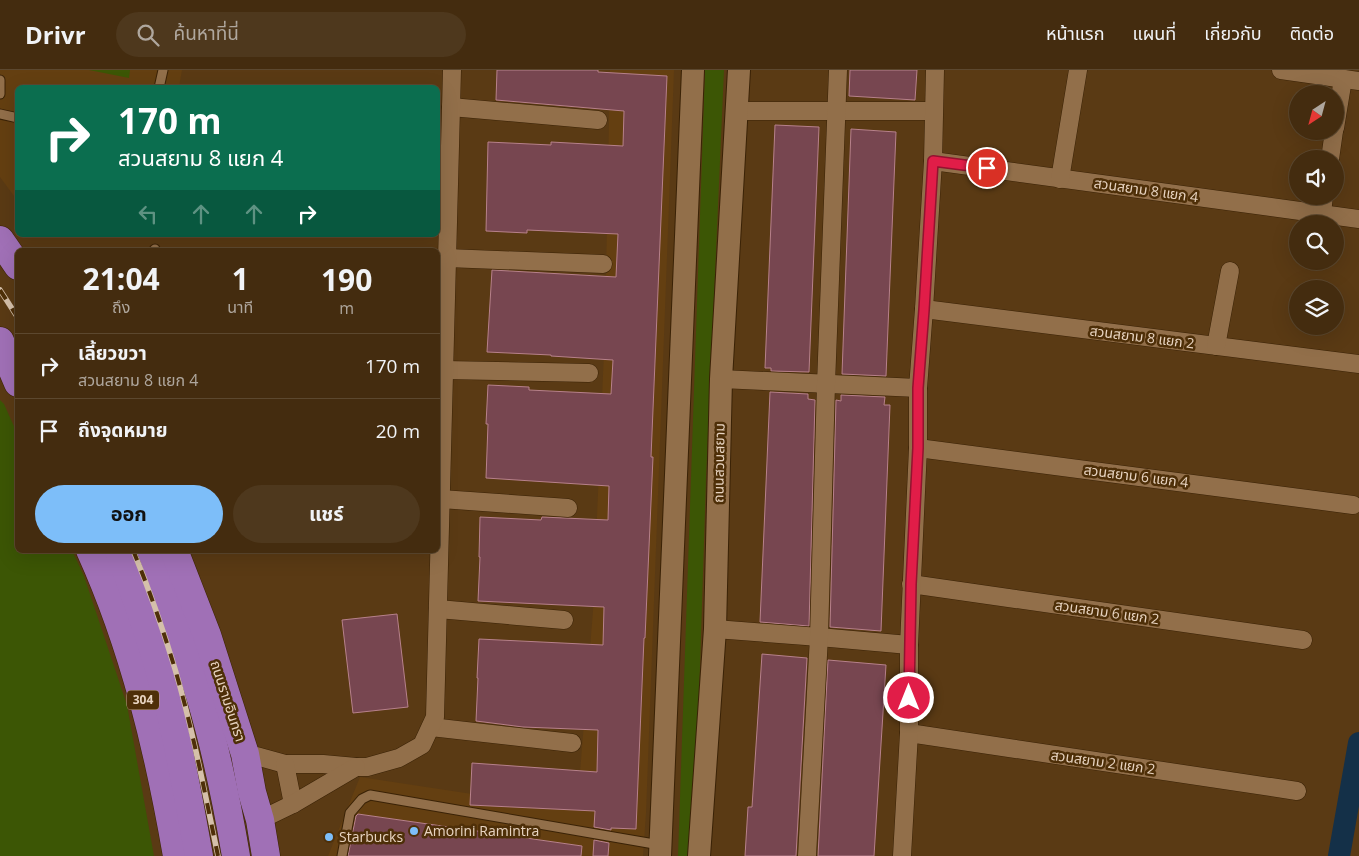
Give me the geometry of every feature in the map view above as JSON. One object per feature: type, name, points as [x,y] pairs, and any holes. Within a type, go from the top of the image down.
[{"type":"highway","points":[[0,240],[15,263]]},
{"type":"highway","points":[[0,321],[15,342]]},
{"type":"highway","points":[[0,341],[15,376]]},
{"type":"highway","name":"304","points":[[91,553],[129,652],[154,738],[177,856]]},
{"type":"highway","name":"304","points":[[120,553],[150,638],[166,694],[178,745],[199,856]]},
{"type":"highway","name":"ถนนรามอินทรา","points":[[152,553],[202,700],[236,856]]},
{"type":"highway","name":"ถนนรามอินทรา","points":[[175,553],[207,635],[245,754],[266,856]]},
{"type":"street","points":[[440,536],[452,70]]},
{"type":"street","points":[[660,850],[693,70]]},
{"type":"street","name":"ถนนสวนสยาม","points":[[699,856],[715,629],[720,379],[739,70]]},
{"type":"street","points":[[807,856],[819,637],[838,70]]},
{"type":"street","points":[[902,856],[909,733],[909,646],[918,448],[918,388],[933,161],[935,70]]},
{"type":"street","points":[[1060,178],[1078,70]]},
{"type":"street","points":[[1281,70],[1351,80],[1344,101]]},
{"type":"street","points":[[451,107],[598,120]]},
{"type":"street","points":[[737,111],[933,111]]},
{"type":"street","name":"สวนสยาม 8 แยก 4","points":[[933,161],[1060,178],[1289,202]]},
{"type":"street","name":"สวนสยาม 8 แยก 4","points":[[1323,205],[1359,219]]},
{"type":"street","points":[[447,258],[603,264]]},
{"type":"street","points":[[1216,346],[1230,271]]},
{"type":"street","name":"สวนสยาม 8 แยก 2","points":[[924,310],[1359,364]]},
{"type":"street","points":[[444,370],[589,373]]},
{"type":"street","points":[[720,379],[918,388]]},
{"type":"street","name":"สวนสยาม 6 แยก 4","points":[[918,448],[1353,505]]},
{"type":"street","points":[[441,499],[568,508]]},
{"type":"street","points":[[245,754],[285,764],[322,764],[356,767],[399,758],[422,745],[435,717],[440,553]]},
{"type":"street","name":"สวนสยาม 6 แยก 2","points":[[911,584],[1303,640]]},
{"type":"street","points":[[438,609],[564,620]]},
{"type":"street","points":[[715,629],[909,646]]},
{"type":"street","points":[[431,727],[572,742]]},
{"type":"street","name":"สวนสยาม 2 แยก 2","points":[[909,733],[1297,791]]},
{"type":"street","points":[[285,764],[293,804]]},
{"type":"street","points":[[260,820],[293,804],[356,767]]},
{"type":"lane","points":[[160,85],[163,70]]},
{"type":"lane","points":[[0,80],[0,94]]},
{"type":"lane","points":[[0,114],[15,117]]},
{"type":"lane","points":[[342,856],[350,812],[362,799],[370,796],[660,850]]},
{"type":"shaded area","points":[[0,70],[182,70],[179,85],[15,85],[15,197],[0,177]]},
{"type":"shaded area","points":[[610,70],[674,70],[643,856],[328,856],[360,777],[577,810],[593,611],[605,328]]},
{"type":"green space","points":[[89,70],[130,70],[129,78]]},
{"type":"green space","points":[[705,70],[724,70],[706,478],[694,856],[678,856]]},
{"type":"green space","points":[[0,400],[4,404],[15,429],[15,553],[73,553],[84,576],[127,705],[154,856],[0,856]]},
{"type":"building","points":[[497,70],[598,70],[598,72],[667,76],[651,457],[653,457],[636,829],[611,828],[611,830],[594,827],[595,811],[470,805],[472,763],[597,772],[598,730],[523,727],[476,721],[479,639],[603,645],[604,607],[478,601],[480,517],[541,520],[542,517],[608,520],[609,486],[486,478],[488,424],[486,424],[488,385],[529,387],[529,390],[611,394],[613,360],[487,352],[492,270],[616,277],[618,234],[527,230],[527,233],[486,231],[488,142],[551,145],[551,142],[623,146],[624,111],[496,100]]},
{"type":"building","points":[[850,70],[917,70],[915,100],[849,96]]},
{"type":"building","points":[[775,125],[819,127],[809,372],[771,371],[771,368],[765,368]]},
{"type":"building","points":[[851,129],[896,132],[886,376],[842,374]]},
{"type":"building","points":[[770,392],[808,394],[808,399],[815,400],[809,626],[760,622]]},
{"type":"building","points":[[841,395],[885,397],[884,405],[890,405],[881,631],[830,627],[836,400],[841,401]]},
{"type":"building","points":[[397,614],[408,707],[353,713],[342,620]]},
{"type":"building","points":[[762,654],[807,658],[796,856],[745,856],[748,807],[752,807]]},
{"type":"building","points":[[828,660],[886,665],[874,856],[818,856]]},
{"type":"building","name":"Amorini Ramintra","points":[[358,814],[582,846],[581,856],[348,856]]},
{"type":"building","points":[[594,840],[609,843],[608,856],[593,856]]},
{"type":"waterway","points":[[1339,856],[1359,743]]},
{"type":"railway","points":[[0,290],[15,313]]},
{"type":"railway","points":[[134,553],[161,624],[181,692],[218,856]]},
{"type":"place","name":"Amorini Ramintra","points":[[414,831]]},
{"type":"place","name":"Starbucks","points":[[329,837]]},
{"type":"route","points":[[909,698],[911,584],[918,448],[918,388],[933,161],[987,168]]}]
